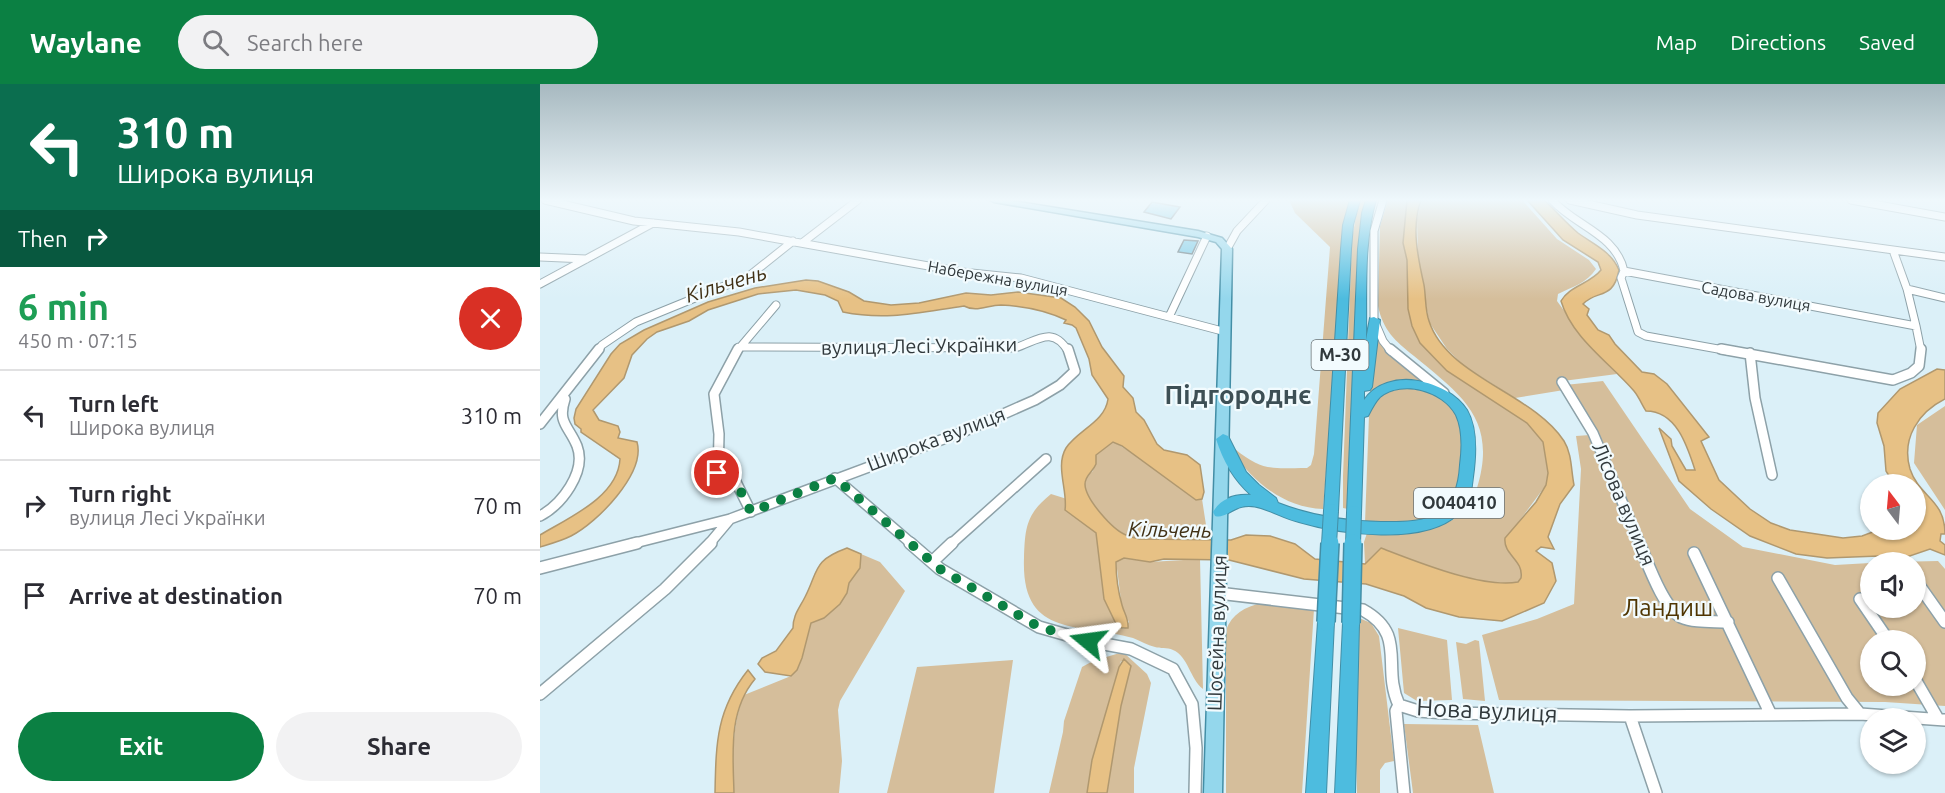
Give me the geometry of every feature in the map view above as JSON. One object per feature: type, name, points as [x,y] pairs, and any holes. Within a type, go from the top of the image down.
[{"type":"highway","name":"М-30","points":[[1316,793],[1347,233]]},
{"type":"highway","name":"М-30","points":[[1346,793],[1364,233]]},
{"type":"highway","points":[[1356,448],[1363,413],[1374,320]]},
{"type":"highway","points":[[1363,413],[1373,396],[1396,386],[1424,387],[1450,399]]},
{"type":"highway","name":"О040410","points":[[1220,518],[1229,504],[1242,500],[1258,502],[1291,514],[1317,520],[1393,527],[1428,523],[1452,512],[1462,496],[1468,448],[1466,423],[1460,410],[1450,399]]},
{"type":"highway","name":"О040410","points":[[1223,439],[1230,462],[1239,477],[1251,489],[1291,514]]},
{"type":"main road","points":[[1188,233],[1220,240],[1227,249]]},
{"type":"main road","name":"Шосейна вулиця","points":[[1213,793],[1227,249]]},
{"type":"street","points":[[540,284],[634,233]]},
{"type":"street","name":"Набережна вулиця","points":[[741,233],[962,272],[1021,278],[1226,332]]},
{"type":"street","points":[[802,243],[815,233]]},
{"type":"street","points":[[1227,249],[1236,233]]},
{"type":"street","points":[[1374,233],[1374,320],[1379,334],[1389,348],[1450,399]]},
{"type":"street","points":[[1594,233],[1610,244],[1621,258],[1624,272],[1621,278],[1638,332],[1641,334],[1893,380],[1911,373],[1919,366],[1921,346],[1907,289],[1894,253]]},
{"type":"street","points":[[1770,233],[1894,253],[1945,257]]},
{"type":"street","points":[[1169,317],[1208,237]]},
{"type":"street","points":[[540,424],[594,353],[626,328],[749,276],[793,241]]},
{"type":"street","points":[[540,257],[585,259]]},
{"type":"street","name":"Садова вулиця","points":[[1624,272],[1916,326]]},
{"type":"street","points":[[1907,289],[1945,298]]},
{"type":"street","points":[[751,512],[736,482],[732,479],[718,478],[719,434],[714,394],[739,347],[776,305]]},
{"type":"street","name":"вулиця Лесі Українки","points":[[739,347],[1015,348],[1046,336],[1058,338],[1066,345],[1073,357],[1075,371]]},
{"type":"street","points":[[1750,353],[1755,398],[1772,475]]},
{"type":"street","name":"Широка вулиця","points":[[540,568],[751,512],[1040,398],[1066,382],[1075,371]]},
{"type":"street","name":"Лісова вулиця","points":[[1562,382],[1598,441],[1658,584],[1671,608],[1678,615],[1688,618],[1728,622]]},
{"type":"street","points":[[540,516],[558,506],[573,486],[578,447],[565,429],[560,411],[567,391]]},
{"type":"street","points":[[932,562],[1046,459]]},
{"type":"street","points":[[835,478],[940,569],[1039,627],[1088,641],[1131,649],[1173,669],[1192,704],[1196,748],[1195,793]]},
{"type":"street","points":[[540,694],[682,572],[716,539],[730,519]]},
{"type":"street","points":[[1694,553],[1771,715]]},
{"type":"street","points":[[1778,578],[1847,698],[1860,714]]},
{"type":"street","points":[[1218,593],[1364,610],[1376,615],[1382,620],[1389,634],[1393,690],[1399,705]]},
{"type":"street","points":[[1926,595],[1945,621]]},
{"type":"street","points":[[1926,696],[1941,720]]},
{"type":"street","name":"Нова вулиця","points":[[1404,793],[1396,711],[1399,705],[1418,711],[1445,713],[1630,716],[1860,714]]},
{"type":"street","points":[[1630,716],[1656,793]]},
{"type":"street","name":"Нова вулиця","points":[[1926,719],[1941,720]]},
{"type":"green space","points":[[1316,233],[1345,233],[1323,509],[1295,504],[1271,491],[1250,473],[1232,452],[1235,449],[1253,462],[1269,467],[1307,468],[1311,465],[1314,454],[1330,247]]},
{"type":"green space","points":[[1353,233],[1364,233],[1348,509],[1343,508],[1343,476]]},
{"type":"green space","points":[[1380,233],[1404,233],[1408,309],[1412,326],[1420,343],[1447,371],[1527,423],[1543,442],[1548,473],[1546,485],[1520,520],[1509,553],[1520,567],[1521,578],[1518,582],[1503,583],[1468,578],[1381,548],[1365,564],[1364,542],[1367,533],[1432,528],[1459,515],[1470,504],[1477,488],[1482,464],[1483,444],[1479,426],[1471,411],[1447,383],[1396,340],[1383,322],[1378,306]]},
{"type":"green space","name":"Ландиш","points":[[1417,233],[1552,233],[1589,260],[1596,269],[1579,284],[1558,294],[1557,301],[1589,345],[1617,374],[1563,381],[1565,385],[1603,381],[1690,509],[1743,547],[1835,565],[1860,564],[1860,618],[1926,618],[1926,561],[1938,561],[1945,569],[1945,706],[1885,702],[1499,700],[1482,635],[1537,619],[1574,604],[1581,469],[1576,436],[1590,435],[1564,390],[1515,398],[1464,366],[1447,349],[1429,322],[1418,258]]},
{"type":"green space","points":[[1373,331],[1388,354],[1431,387],[1415,383],[1370,395]]},
{"type":"green space","points":[[1402,388],[1433,395],[1451,406],[1457,414],[1463,436],[1457,493],[1447,509],[1424,520],[1365,523],[1369,415],[1377,400]]},
{"type":"green space","points":[[1945,406],[1945,510],[1926,481],[1926,474],[1921,474],[1914,463],[1917,425]]},
{"type":"green space","points":[[1113,442],[1145,462],[1196,500],[1202,499],[1208,538],[1146,540],[1122,533],[1105,518],[1088,495],[1085,482],[1093,471],[1095,455]]},
{"type":"green space","points":[[1051,494],[1067,499],[1065,510],[1096,533],[1104,599],[1118,628],[1124,629],[1129,622],[1122,608],[1116,561],[1124,558],[1150,562],[1200,559],[1203,689],[1195,680],[1186,662],[1173,650],[1159,648],[1113,633],[1057,622],[1043,615],[1032,602],[1026,584],[1024,558],[1026,530],[1036,508]]},
{"type":"green space","points":[[861,554],[880,562],[905,591],[840,701],[838,710],[842,761],[839,793],[734,793],[735,731],[744,695],[791,676],[797,670],[811,623],[824,617],[847,593],[849,583],[860,568]]},
{"type":"green space","points":[[1261,603],[1314,609],[1302,793],[1226,793],[1226,630],[1240,612]]},
{"type":"green space","points":[[1359,618],[1371,623],[1379,636],[1394,761],[1385,763],[1380,770],[1380,793],[1357,793],[1355,684]]},
{"type":"green space","points":[[1398,628],[1447,640],[1452,700],[1417,701],[1404,693]]},
{"type":"green space","points":[[1475,640],[1479,641],[1485,701],[1463,699],[1456,642],[1466,644]]},
{"type":"green space","points":[[1123,652],[1147,674],[1151,683],[1134,768],[1134,793],[1107,793],[1121,706],[1131,666],[1121,661],[1092,760],[1087,793],[1049,793],[1064,721],[1082,667],[1093,661]]},
{"type":"green space","points":[[1013,660],[994,793],[887,793],[917,667]]},
{"type":"green space","points":[[1404,724],[1478,725],[1494,793],[1413,793]]},
{"type":"shaded area","points":[[1404,233],[1416,233],[1426,308],[1429,321],[1439,340],[1453,357],[1471,371],[1550,424],[1564,441],[1570,457],[1574,485],[1560,504],[1548,537],[1554,549],[1541,547],[1536,551],[1552,563],[1556,581],[1544,603],[1502,621],[1459,617],[1426,608],[1404,596],[1366,584],[1304,579],[1229,560],[1164,559],[1150,562],[1124,558],[1116,562],[1116,573],[1128,628],[1118,628],[1104,599],[1096,533],[1065,510],[1062,471],[1066,448],[1097,420],[1106,407],[1108,399],[1092,375],[1089,359],[1076,328],[1064,323],[1066,320],[1050,314],[1010,306],[996,305],[978,309],[964,306],[889,316],[859,315],[843,312],[838,301],[825,295],[796,290],[758,294],[708,310],[689,321],[657,332],[632,355],[624,378],[593,410],[599,420],[618,426],[620,432],[618,438],[637,442],[638,454],[627,482],[606,509],[582,530],[540,547],[540,535],[590,505],[611,485],[617,472],[620,459],[581,432],[574,418],[576,409],[611,354],[620,344],[644,330],[708,302],[755,288],[806,280],[818,281],[849,292],[864,301],[891,305],[919,303],[966,293],[991,295],[1018,292],[1061,298],[1075,307],[1089,321],[1102,347],[1124,376],[1123,387],[1133,398],[1136,412],[1144,420],[1157,444],[1164,450],[1187,455],[1200,465],[1204,492],[1202,499],[1196,500],[1122,446],[1113,442],[1096,455],[1096,464],[1085,481],[1086,490],[1107,521],[1128,536],[1140,539],[1231,540],[1246,535],[1270,536],[1295,544],[1315,559],[1365,564],[1381,548],[1468,578],[1503,583],[1518,582],[1521,572],[1507,549],[1505,538],[1536,502],[1546,485],[1548,473],[1543,442],[1527,423],[1447,371],[1420,343],[1412,326],[1408,309],[1407,260],[1403,243]]},
{"type":"shaded area","points":[[1557,233],[1578,233],[1601,248],[1616,263],[1619,270],[1613,286],[1583,304],[1589,309],[1587,315],[1598,330],[1609,335],[1642,372],[1654,374],[1667,384],[1709,437],[1701,441],[1719,480],[1750,509],[1771,523],[1790,530],[1843,538],[1860,536],[1860,540],[1926,540],[1926,494],[1936,505],[1944,522],[1945,534],[1941,534],[1940,541],[1945,545],[1945,555],[1930,549],[1921,552],[1860,552],[1860,557],[1827,558],[1796,554],[1750,536],[1711,509],[1679,481],[1659,428],[1671,439],[1672,446],[1686,470],[1695,470],[1679,431],[1665,417],[1646,411],[1634,391],[1583,338],[1566,314],[1561,301],[1569,292],[1601,270],[1598,262],[1563,240]]},
{"type":"shaded area","points":[[1937,369],[1945,370],[1945,399],[1927,411],[1914,427],[1910,437],[1908,458],[1912,474],[1888,474],[1886,471],[1884,446],[1877,423],[1878,413],[1900,389]]},
{"type":"shaded area","points":[[847,548],[861,554],[860,568],[849,583],[847,593],[840,604],[824,618],[811,623],[797,670],[791,676],[765,672],[758,664],[762,658],[776,651],[793,628],[795,616],[818,567],[828,557]]},
{"type":"shaded area","points":[[1124,659],[1131,666],[1121,706],[1107,793],[1087,793],[1092,760],[1119,667]]},
{"type":"shaded area","points":[[748,670],[755,679],[746,691],[736,719],[733,748],[734,793],[715,793],[717,743],[720,728],[729,699]]},
{"type":"building","points":[[1184,240],[1198,241],[1192,254],[1178,252]]},
{"type":"district","name":"Підгороднє","points":[[1238,395]]},
{"type":"route","points":[[717,473],[718,478],[732,479],[736,482],[751,512],[835,478],[940,569],[1039,627],[1088,641]]},
{"type":"water label","name":"Кільчень","points":[[726,284]]},
{"type":"water label","name":"Кільчень","points":[[1170,530]]}]
